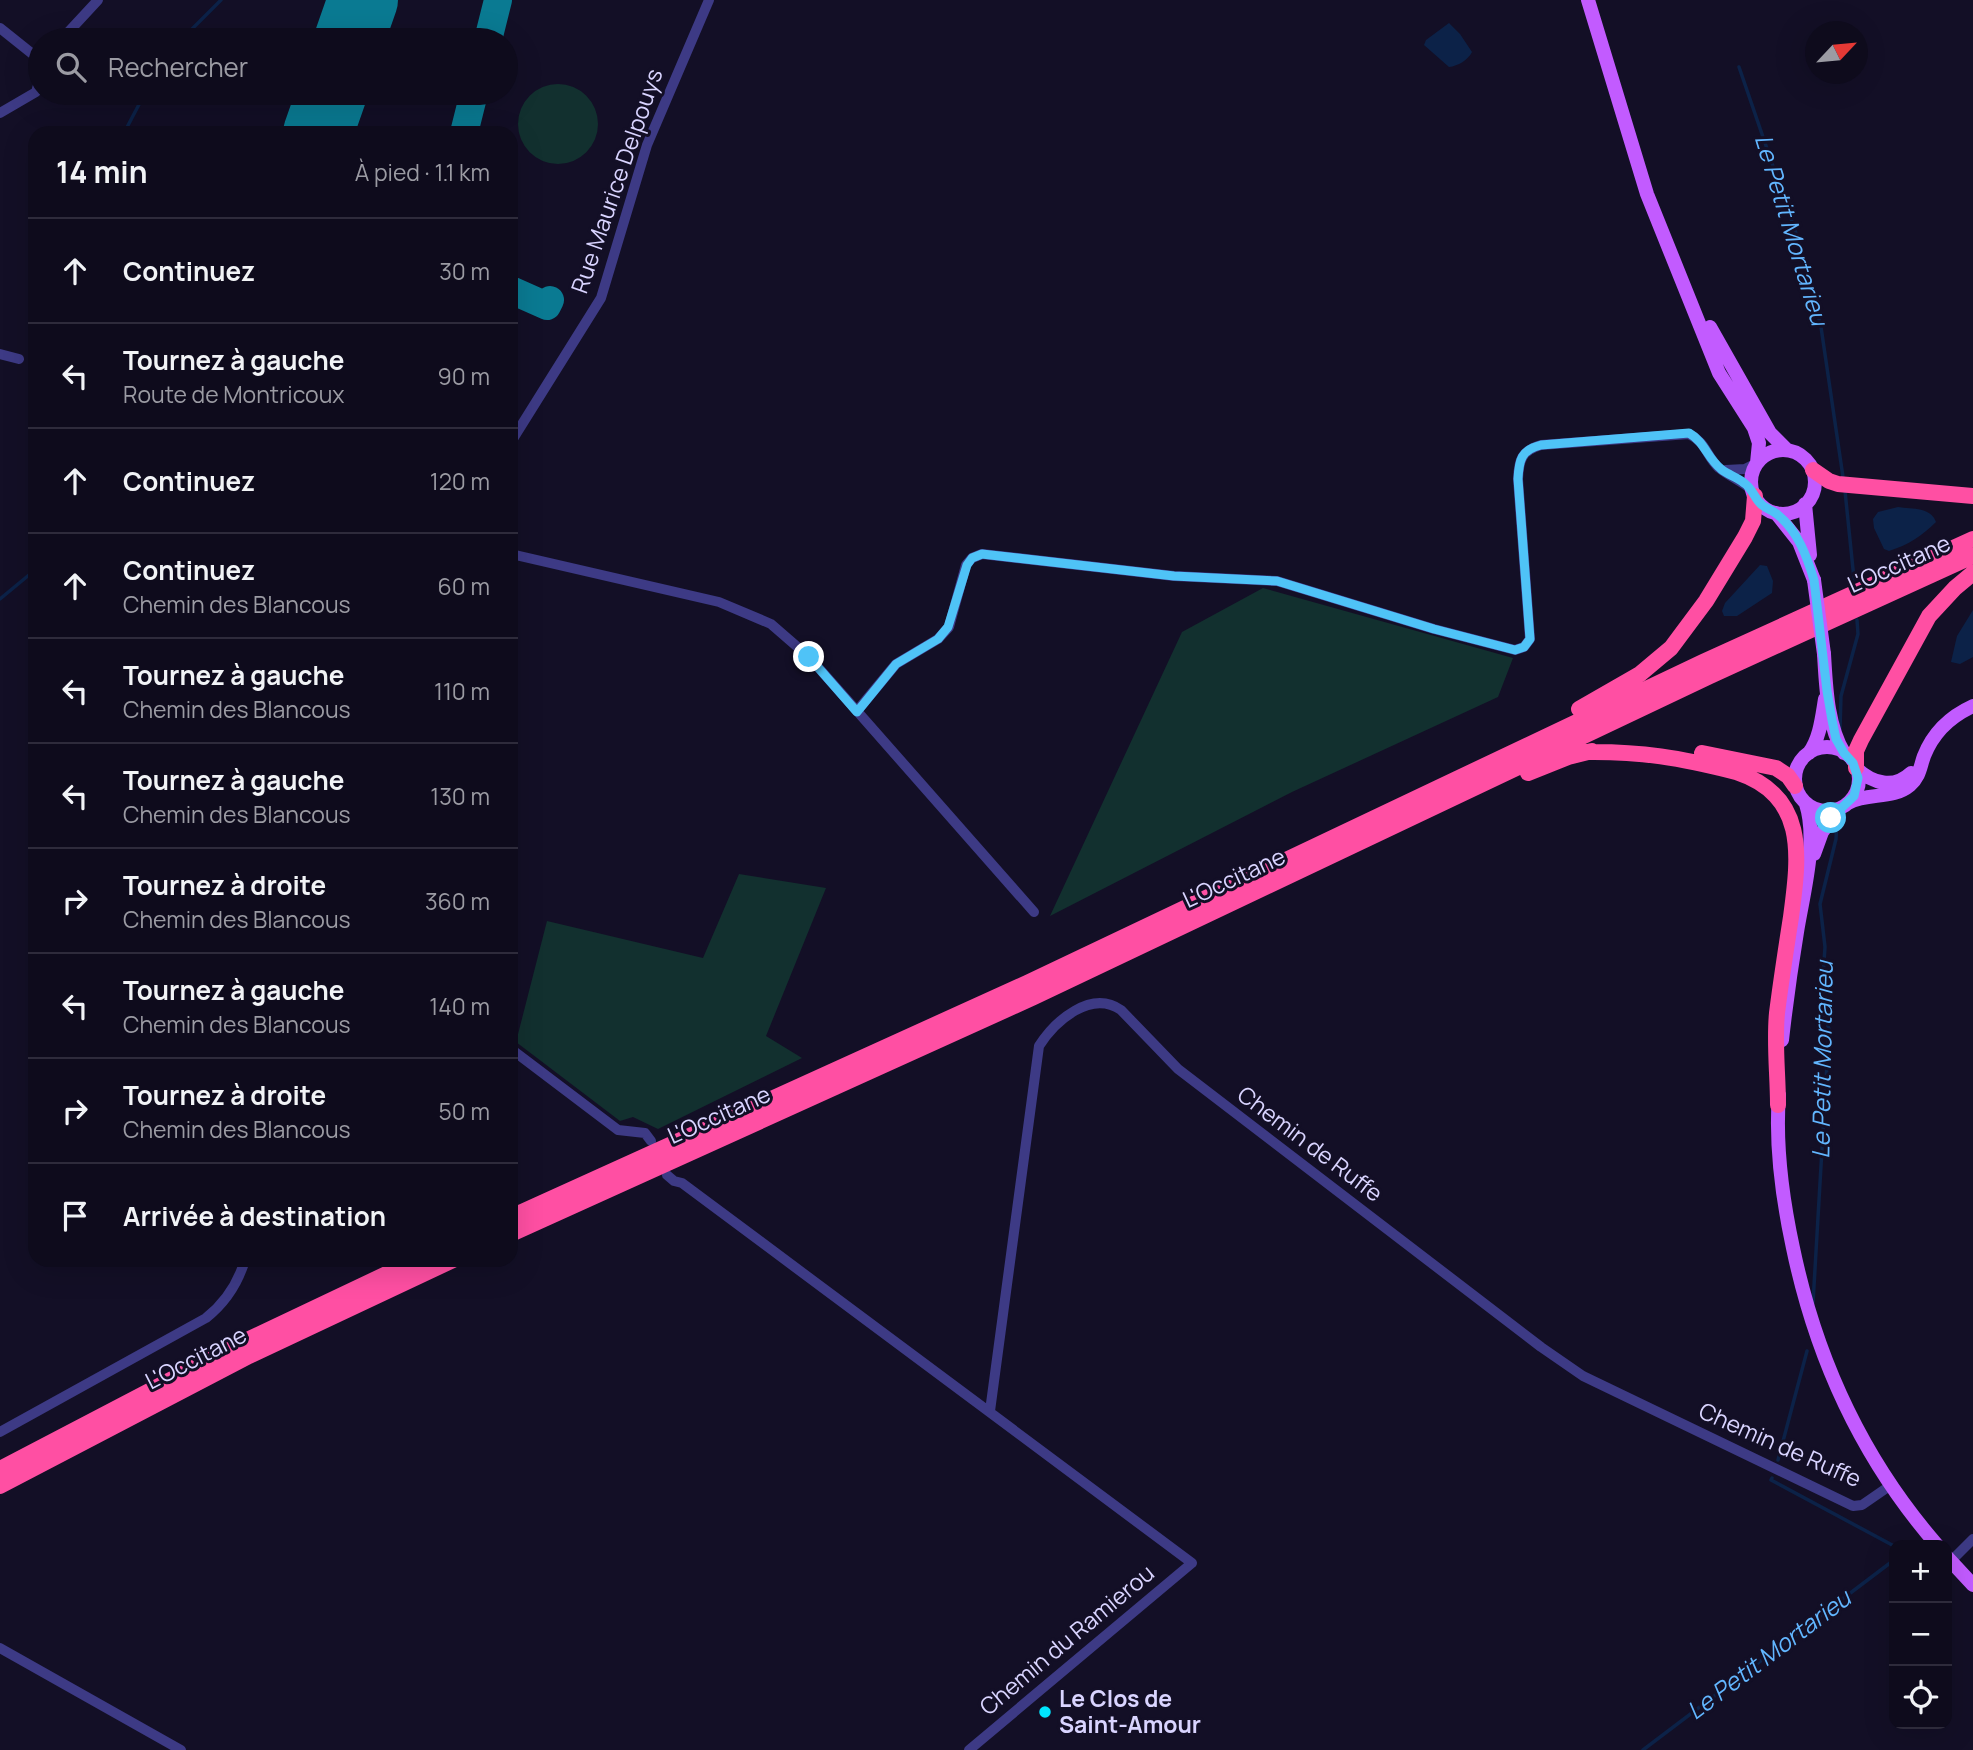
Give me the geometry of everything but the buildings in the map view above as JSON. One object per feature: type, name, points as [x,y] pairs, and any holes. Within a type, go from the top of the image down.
[{"type":"highway","points":[[1813,470],[1838,484],[1973,496]]},
{"type":"highway","points":[[1403,804],[1626,684],[1657,661],[1694,619],[1745,537],[1753,521],[1754,494]]},
{"type":"highway","name":"L'Occitane","points":[[518,1214],[1027,983],[1703,662],[1973,539]]},
{"type":"highway","name":"L'Occitane","points":[[518,1231],[1034,998],[1710,676],[1973,556]]},
{"type":"highway","points":[[1856,768],[1856,751],[1861,740],[1919,633],[1944,599],[1973,573]]},
{"type":"highway","points":[[1378,834],[1534,770],[1584,752],[1612,747],[1640,746],[1688,750],[1776,768],[1796,786]]},
{"type":"highway","points":[[1584,752],[1639,752],[1667,756],[1746,776],[1766,788],[1790,819],[1798,847],[1797,873],[1777,1016],[1778,1105]]},
{"type":"highway","name":"L'Occitane","points":[[0,1469],[207,1360],[401,1267]]},
{"type":"highway","name":"L'Occitane","points":[[0,1486],[249,1356],[438,1267]]},
{"type":"main road","points":[[1588,0],[1647,194],[1719,373],[1754,428],[1760,450],[1751,481],[1754,494],[1793,531],[1814,580]]},
{"type":"main road","points":[[1688,291],[1770,433],[1787,450],[1802,457],[1813,470],[1814,488],[1805,504],[1797,510],[1776,513]]},
{"type":"main road","points":[[1757,463],[1770,452],[1787,450]]},
{"type":"main road","points":[[1805,504],[1827,691],[1836,739],[1856,768],[1873,780],[1894,783],[1906,778],[1924,758]]},
{"type":"main road","points":[[1827,691],[1814,747],[1797,767],[1796,786],[1806,804],[1810,824],[1805,886],[1789,982],[1778,1105],[1780,1175],[1787,1221],[1806,1304],[1829,1371],[1847,1411],[1891,1485],[1933,1540]]},
{"type":"main road","points":[[1806,804],[1816,810],[1827,811],[1863,797],[1899,793],[1920,773],[1937,732],[1954,717],[1973,706]]},
{"type":"main road","points":[[1809,753],[1827,748],[1844,753]]},
{"type":"main road","points":[[1805,886],[1822,832],[1857,787],[1856,768]]},
{"type":"main road","points":[[1952,1562],[1973,1585]]},
{"type":"street","points":[[72,28],[98,0]]},
{"type":"street","name":"Rue Maurice Delpouys","points":[[518,431],[601,298],[647,145],[709,0]]},
{"type":"street","points":[[0,28],[28,50]]},
{"type":"street","points":[[0,113],[28,97]]},
{"type":"street","points":[[0,354],[19,359]]},
{"type":"street","points":[[857,712],[896,664],[938,639],[948,627],[967,565],[972,558],[982,554],[1174,576],[1277,581],[1434,629],[1515,650],[1521,649],[1530,639],[1518,479],[1519,460],[1525,451],[1541,445],[1689,433],[1700,439],[1720,469],[1743,482],[1754,494]]},
{"type":"street","points":[[1720,469],[1735,471],[1757,463]]},
{"type":"street","points":[[518,556],[719,602],[771,624],[809,657],[1034,912]]},
{"type":"street","name":"Chemin de Ruffe","points":[[990,1412],[1039,1046],[1062,1019],[1090,1004],[1102,1003],[1114,1005],[1121,1010],[1178,1069],[1583,1376],[1853,1506],[1862,1505],[1891,1485]]},
{"type":"street","points":[[518,1054],[618,1130],[645,1133],[651,1141]]},
{"type":"street","points":[[667,1175],[682,1183],[990,1412]]},
{"type":"street","points":[[0,1432],[206,1318],[218,1309],[227,1297],[243,1267]]},
{"type":"street","name":"Chemin du Ramierou","points":[[969,1750],[1192,1563],[990,1412]]},
{"type":"street","points":[[1952,1556],[1973,1539]]},
{"type":"street","points":[[0,1647],[181,1750]]},
{"type":"green space","points":[[558,84],[573,87],[586,96],[595,109],[598,124],[595,139],[586,152],[573,161],[558,164],[543,161],[530,152],[521,139],[518,124],[521,109],[530,96],[543,87]]},
{"type":"green space","points":[[1263,588],[1513,658],[1498,697],[1292,792],[1050,916],[1182,632]]},
{"type":"green space","points":[[739,874],[826,888],[766,1036],[802,1058],[658,1129],[633,1117],[620,1121],[518,1044],[518,1034],[547,921],[703,958]]},
{"type":"water","points":[[1449,23],[1472,52],[1462,62],[1449,67],[1424,45],[1426,40]]},
{"type":"water","points":[[1898,507],[1925,511],[1936,522],[1914,540],[1889,551],[1884,549],[1874,528],[1873,519],[1878,512]]},
{"type":"water","points":[[1760,565],[1767,566],[1773,581],[1772,593],[1737,616],[1724,616],[1722,611],[1725,603]]},
{"type":"water","points":[[1973,610],[1973,657],[1960,664],[1951,662],[1957,636]]},
{"type":"waterway","points":[[193,28],[221,0]]},
{"type":"waterway","name":"Le Petit Mortarieu","points":[[1739,67],[1800,245],[1821,327],[1843,477]]},
{"type":"waterway","points":[[128,126],[139,105]]},
{"type":"waterway","name":"Le Petit Mortarieu","points":[[1845,491],[1854,579]]},
{"type":"waterway","points":[[0,599],[28,576]]},
{"type":"waterway","name":"Le Petit Mortarieu","points":[[1840,730],[1841,696],[1858,634],[1857,620]]},
{"type":"waterway","name":"Le Petit Mortarieu","points":[[1813,1303],[1829,1029],[1821,1006],[1825,947],[1820,904],[1836,839],[1837,820]]},
{"type":"waterway","name":"Le Petit Mortarieu","points":[[1778,1460],[1807,1351]]},
{"type":"waterway","name":"Le Petit Mortarieu","points":[[1772,1478],[1771,1480],[1889,1543]]},
{"type":"waterway","name":"Le Petit Mortarieu","points":[[1643,1750],[1889,1564]]},
{"type":"taxiway","points":[[491,28],[498,0]]},
{"type":"taxiway","points":[[466,126],[471,105]]},
{"type":"taxiway","points":[[518,293],[547,306],[550,300]]},
{"type":"runway","points":[[353,28],[363,0]]},
{"type":"runway","points":[[320,126],[328,105]]},
{"type":"place","name":"Le Clos de Saint-Amour","points":[[1045,1712]]},
{"type":"route","points":[[809,657],[857,712],[896,664],[938,639],[948,627],[967,565],[972,558],[982,554],[1174,576],[1277,581],[1434,629],[1515,650],[1521,649],[1530,639],[1518,479],[1519,460],[1525,451],[1541,445],[1689,433],[1700,439],[1720,469],[1743,482],[1753,491],[1760,503],[1784,521],[1793,531],[1810,567],[1836,739],[1856,768],[1858,778],[1854,796],[1831,818]]}]
